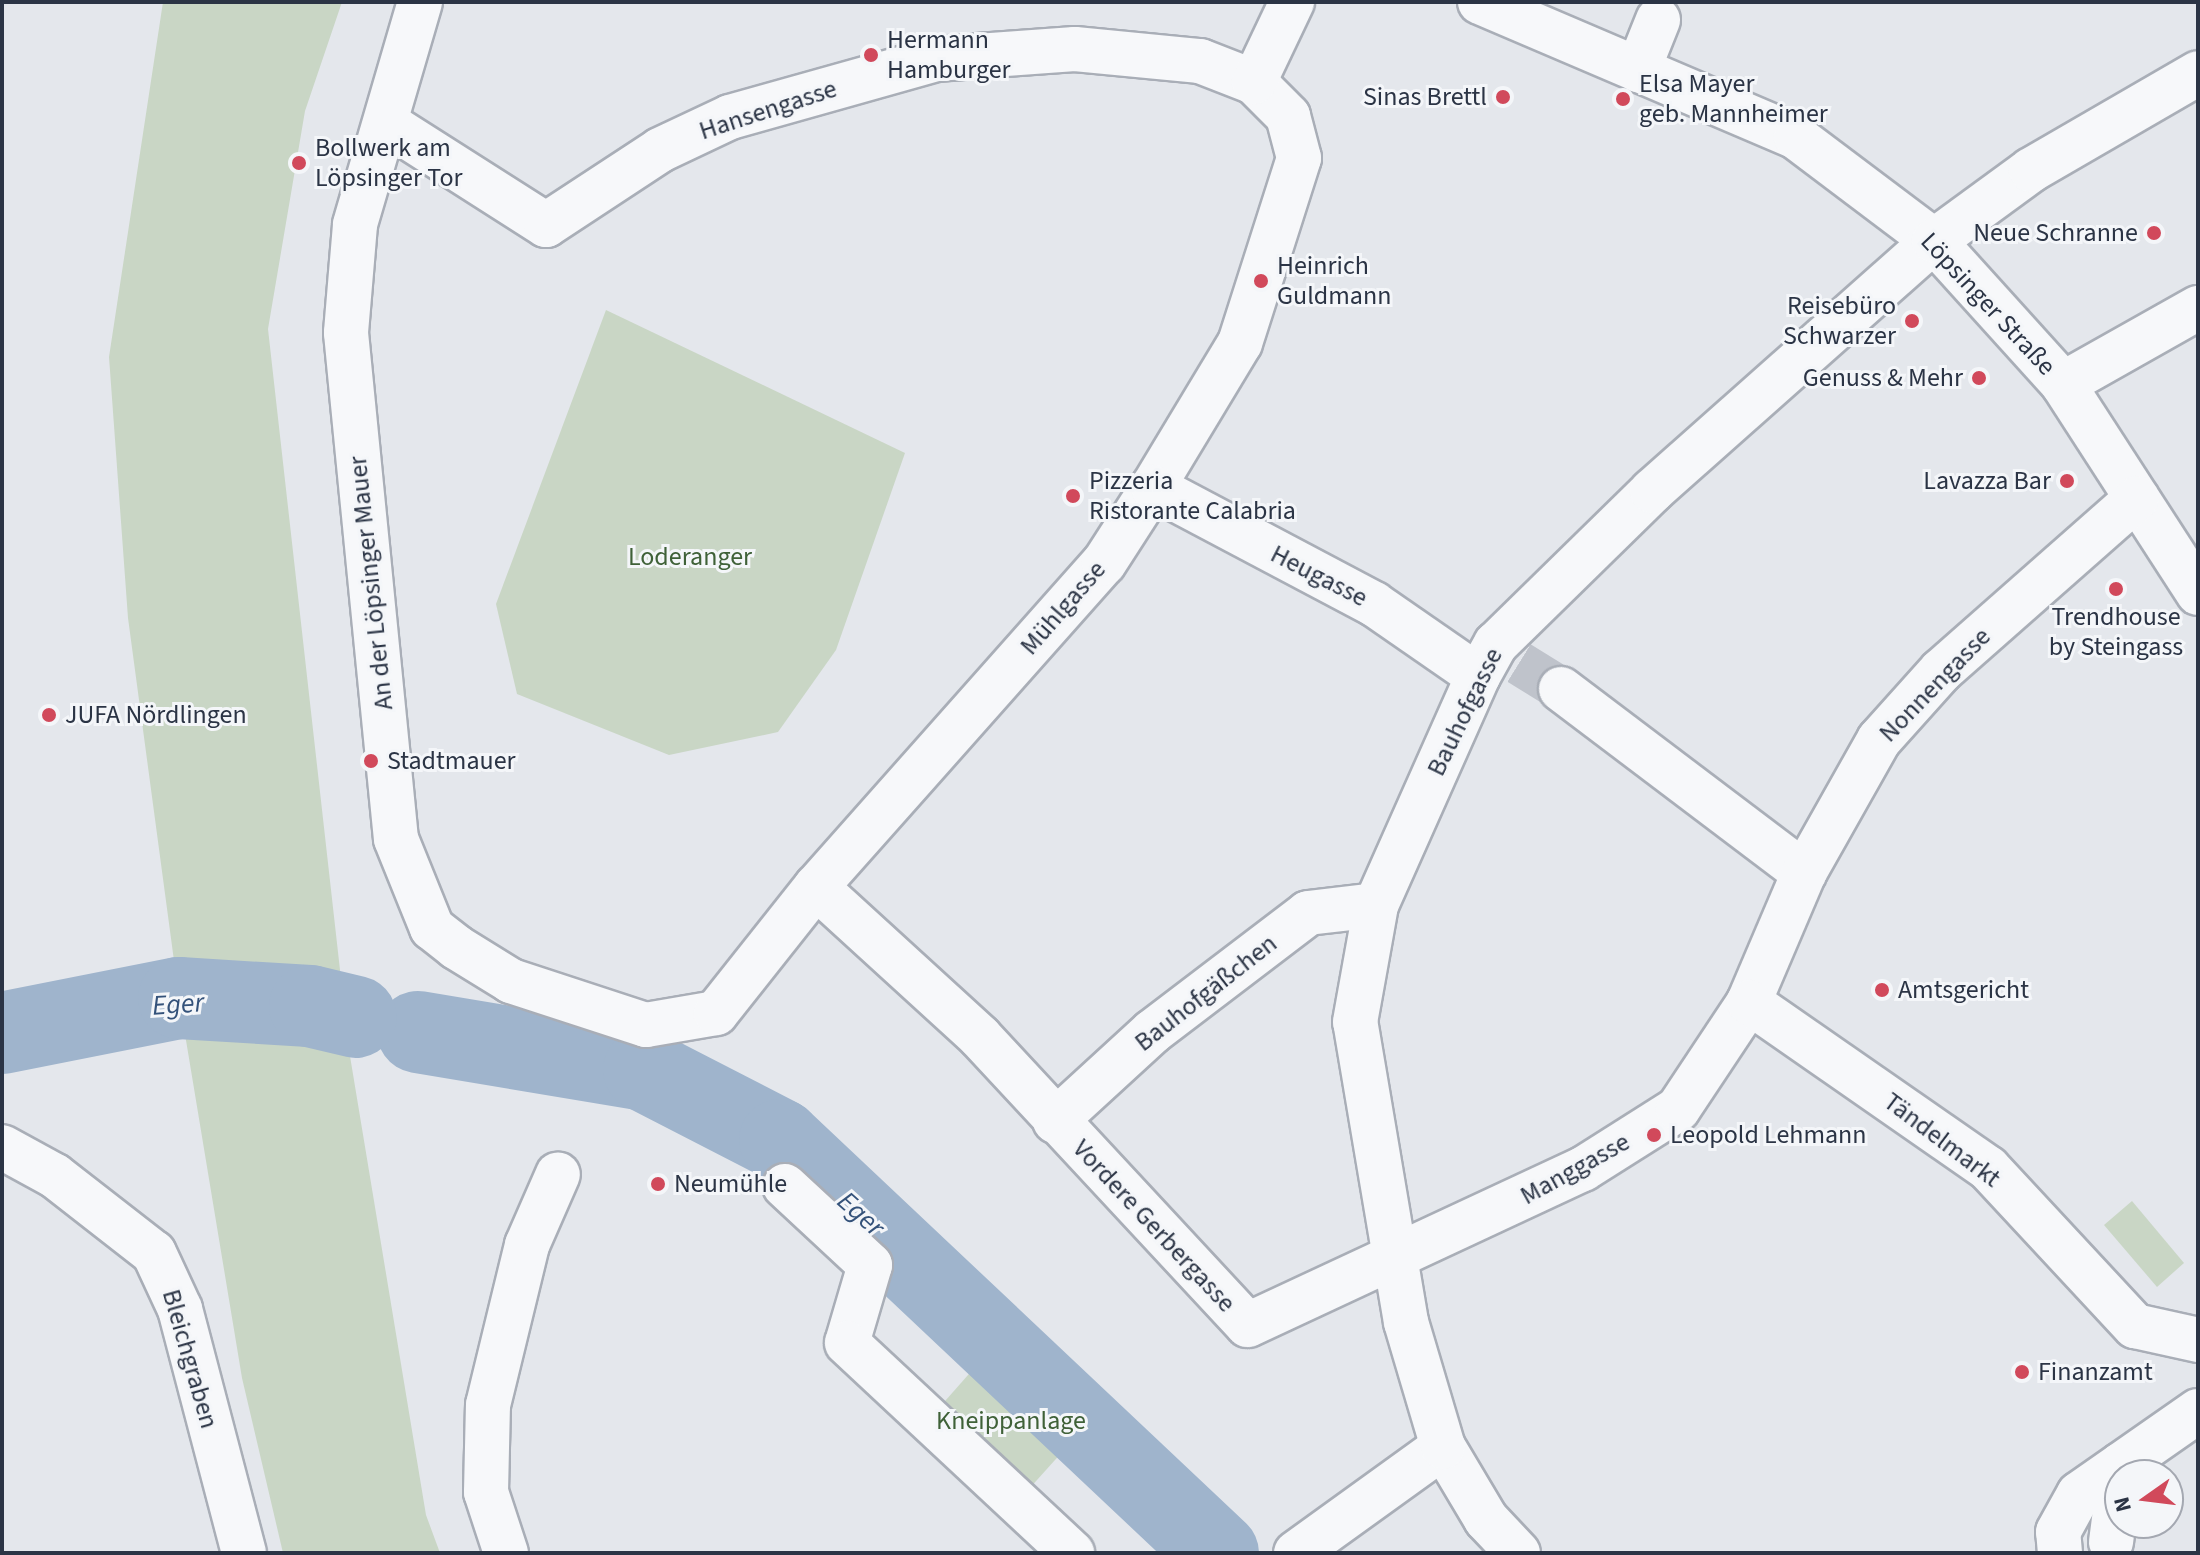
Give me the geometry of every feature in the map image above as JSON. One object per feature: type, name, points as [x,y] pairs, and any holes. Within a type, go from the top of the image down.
[{"type":"street","name":"An der Löpsinger Mauer","points":[[420,2],[355,225],[346,333],[396,839],[432,928],[456,947],[511,981],[646,1025]]},
{"type":"street","points":[[1254,82],[1292,2]]},
{"type":"street","name":"Löpsinger Straße","points":[[1480,2],[1796,137],[1934,241],[2063,384],[2198,593]]},
{"type":"street","points":[[1638,70],[1658,20]]},
{"type":"street","name":"Hansengasse","points":[[386,123],[546,225],[660,150],[730,117],[936,59],[1075,49],[1200,61],[1254,82]]},
{"type":"street","name":"Bauhofgasse","points":[[1398,1261],[1355,1022],[1376,905],[1498,661],[1652,491],[1934,241],[2031,170],[2198,73]]},
{"type":"street","name":"Mühlgasse","points":[[646,1025],[716,1013],[816,887],[1104,563],[1240,343],[1299,158],[1288,116],[1254,82]]},
{"type":"street","points":[[2063,384],[2198,308]]},
{"type":"street","name":"Heugasse","points":[[1153,487],[1374,604],[1498,661]]},
{"type":"street","name":"Nonnengasse","points":[[1749,1002],[1804,873],[1879,740],[1941,671],[2137,498]]},
{"type":"street","points":[[1561,689],[1804,873]]},
{"type":"street","name":"Vordere Gerbergasse","points":[[816,887],[980,1037],[1248,1325],[1398,1261]]},
{"type":"street","name":"Bauhofgäßchen","points":[[1055,1121],[1152,1032],[1308,913],[1376,905]]},
{"type":"street","name":"Manggasse","points":[[1398,1261],[1583,1169],[1678,1109],[1749,1002]]},
{"type":"street","name":"Tändelmarkt","points":[[1749,1002],[1988,1168],[2135,1326],[2198,1340]]},
{"type":"street","name":"Bleichgraben","points":[[2,1147],[55,1176],[154,1253],[180,1309],[244,1553]]},
{"type":"street","points":[[506,1553],[486,1492],[496,1352],[527,1245],[558,1174]]},
{"type":"street","points":[[785,1186],[870,1265],[847,1343],[1072,1553]]},
{"type":"street","points":[[1398,1261],[1406,1322],[1443,1447],[1486,1519],[1518,1553]]},
{"type":"street","points":[[2130,1459],[2198,1411]]},
{"type":"street","points":[[1296,1553],[1443,1447]]},
{"type":"street","points":[[2060,1553],[2058,1532],[2079,1494],[2104,1477]]},
{"type":"green space","points":[[163,2],[342,2],[305,111],[268,329],[349,1050],[426,1515],[440,1553],[283,1553],[242,1378],[179,998],[128,618],[109,357]]},
{"type":"green space","name":"Loderanger","points":[[606,310],[905,453],[836,650],[778,732],[669,755],[517,694],[496,604]]},
{"type":"green space","points":[[2132,1201],[2184,1263],[2157,1287],[2104,1225]]},
{"type":"green space","name":"Kneippanlage","points":[[991,1349],[1082,1430],[1028,1490],[938,1409]]},
{"type":"waterway","name":"Eger","points":[[2,1033],[179,998],[310,1006],[356,1017]]},
{"type":"waterway","name":"Eger","points":[[418,1032],[644,1070],[780,1140],[1218,1553]]},
{"type":"waterway","points":[[999,1339],[998,1371],[1057,1425],[1089,1425]]},
{"type":"tunnel","points":[[1519,663],[1561,689]]},
{"type":"place","name":"Hermann Hamburger","points":[[871,55]]},
{"type":"place","name":"Sinas Brettl","points":[[1503,97]]},
{"type":"place","name":"Elsa Mayer geb. Mannheimer","points":[[1623,99]]},
{"type":"place","name":"Bollwerk am Löpsinger Tor","points":[[299,163]]},
{"type":"place","name":"Neue Schranne","points":[[2154,233]]},
{"type":"place","name":"Heinrich Guldmann","points":[[1261,281]]},
{"type":"place","name":"Reisebüro Schwarzer","points":[[1912,321]]},
{"type":"place","name":"Genuss & Mehr","points":[[1979,378]]},
{"type":"place","name":"Lavazza Bar","points":[[2067,481]]},
{"type":"place","name":"Pizzeria Ristorante Calabria","points":[[1073,496]]},
{"type":"place","name":"Trendhouse by Steingass","points":[[2116,589]]},
{"type":"place","name":"JUFA Nördlingen","points":[[49,715]]},
{"type":"place","name":"Stadtmauer","points":[[371,761]]},
{"type":"place","name":"Amtsgericht","points":[[1882,990]]},
{"type":"place","name":"Leopold Lehmann","points":[[1654,1135]]},
{"type":"place","name":"Neumühle","points":[[658,1184]]},
{"type":"place","name":"Finanzamt","points":[[2022,1372]]}]
